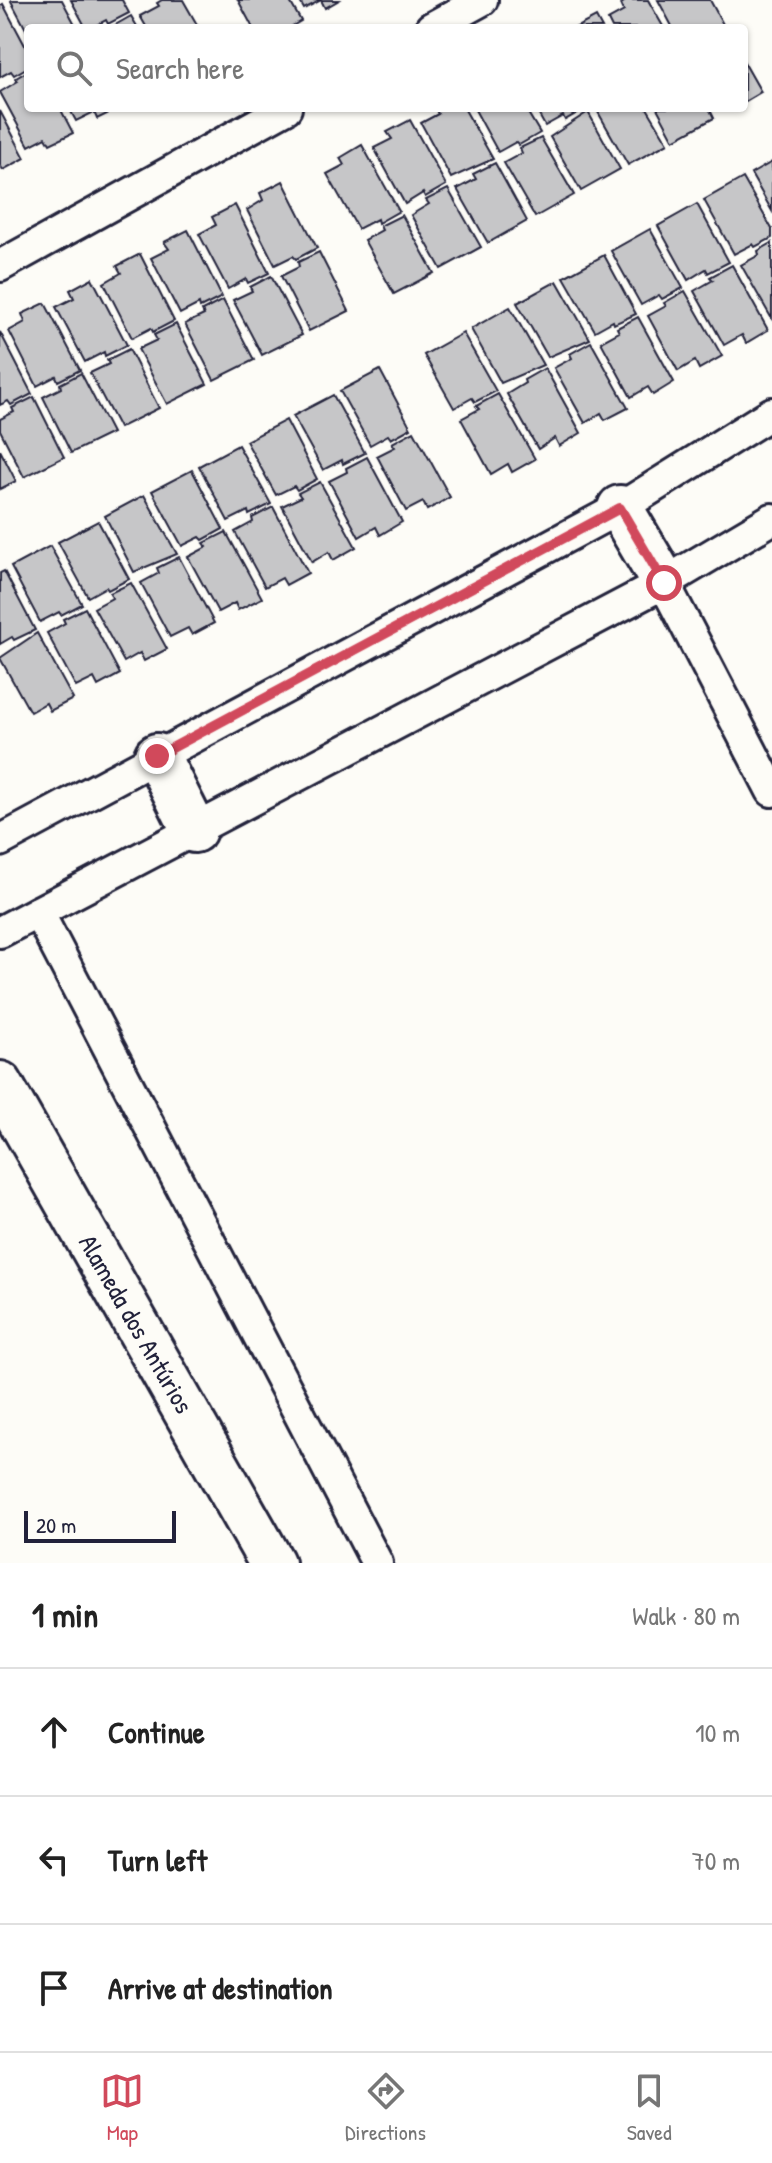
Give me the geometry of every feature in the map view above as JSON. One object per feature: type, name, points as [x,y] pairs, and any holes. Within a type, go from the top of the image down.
[{"type":"street","points":[[620,508],[664,583]]},
{"type":"street","points":[[157,756],[194,830]]},
{"type":"street","name":"Alameda dos Antúrios","points":[[0,1084],[272,1563]]},
{"type":"lane","points":[[438,24],[482,0]]},
{"type":"lane","points":[[0,266],[279,112]]},
{"type":"lane","points":[[0,841],[620,508],[772,413]]},
{"type":"lane","points":[[0,932],[664,583],[772,519]]},
{"type":"lane","points":[[664,583],[772,791]]},
{"type":"lane","points":[[38,912],[377,1563]]},
{"type":"building","points":[[62,0],[75,24],[24,25],[11,1]]},
{"type":"building","points":[[71,0],[122,0],[129,13],[108,24],[106,20],[98,24],[84,24]]},
{"type":"building","points":[[162,0],[183,0],[197,24],[145,24],[140,16],[159,6],[157,3]]},
{"type":"building","points":[[238,0],[289,0],[301,21],[296,24],[251,24]]},
{"type":"building","points":[[299,0],[321,0],[304,9]]},
{"type":"building","points":[[321,0],[339,0],[325,8]]},
{"type":"building","points":[[627,0],[648,0],[662,24],[610,24],[608,20],[624,11],[621,4]]},
{"type":"building","points":[[658,0],[710,0],[723,24],[671,24]]},
{"type":"building","points":[[3,4],[24,43],[24,69],[0,77],[0,6]]},
{"type":"building","points":[[131,16],[136,24],[117,24]]},
{"type":"building","points":[[596,17],[600,24],[583,24]]},
{"type":"building","points":[[748,69],[761,92],[748,100]]},
{"type":"building","points":[[24,73],[24,112],[62,112],[73,133],[50,144],[46,137],[29,146],[0,92],[18,81],[16,78]]},
{"type":"building","points":[[0,111],[25,158],[3,170],[0,165]]},
{"type":"building","points":[[71,112],[94,112],[76,121]]},
{"type":"building","points":[[94,112],[111,112],[97,119]]},
{"type":"building","points":[[466,112],[493,159],[451,178],[421,123],[438,114]]},
{"type":"building","points":[[476,112],[527,112],[540,133],[498,152]]},
{"type":"building","points":[[537,112],[579,112],[565,120],[563,116],[545,126]]},
{"type":"building","points":[[588,112],[620,169],[581,191],[550,137]]},
{"type":"building","points":[[598,112],[649,112],[668,143],[628,165]]},
{"type":"building","points":[[659,112],[711,112],[714,118],[674,140]]},
{"type":"building","points":[[410,120],[446,185],[425,197],[423,193],[405,204],[374,148],[392,139],[387,132]]},
{"type":"building","points":[[541,138],[574,195],[535,217],[504,163],[522,153],[520,148]]},
{"type":"building","points":[[362,145],[399,211],[378,223],[377,219],[358,229],[327,174],[344,165],[340,158]]},
{"type":"building","points":[[772,162],[772,211],[751,174]]},
{"type":"building","points":[[495,163],[527,221],[488,243],[457,189],[476,179],[473,174]]},
{"type":"building","points":[[743,178],[772,229],[772,238],[734,254],[704,200]]},
{"type":"building","points":[[283,181],[317,248],[275,265],[247,210],[263,200],[260,193]]},
{"type":"building","points":[[448,189],[481,247],[441,269],[411,215],[429,204],[426,200]]},
{"type":"building","points":[[697,204],[729,262],[708,273],[706,269],[688,280],[658,226]]},
{"type":"building","points":[[235,205],[269,273],[248,283],[246,279],[228,289],[199,234],[216,225],[212,217]]},
{"type":"building","points":[[402,215],[434,273],[394,294],[364,240],[382,230],[380,226]]},
{"type":"building","points":[[650,229],[683,288],[662,299],[659,295],[641,305],[611,251]]},
{"type":"building","points":[[188,230],[222,297],[180,314],[151,258],[169,249],[164,242]]},
{"type":"building","points":[[772,243],[772,319],[741,265]]},
{"type":"building","points":[[319,252],[349,311],[309,331],[281,276],[299,267],[298,262]]},
{"type":"building","points":[[140,254],[174,321],[132,338],[104,283],[121,273],[117,266]]},
{"type":"building","points":[[604,255],[636,314],[595,331],[564,277]]},
{"type":"building","points":[[732,265],[768,330],[746,343],[742,335],[724,345],[694,291],[713,280],[710,277]]},
{"type":"building","points":[[271,276],[302,335],[262,355],[233,300],[252,291],[250,287]]},
{"type":"building","points":[[92,278],[127,345],[85,362],[56,307],[74,298],[70,290]]},
{"type":"building","points":[[557,281],[590,339],[548,357],[517,303]]},
{"type":"building","points":[[685,291],[722,356],[699,369],[695,361],[678,371],[648,316]]},
{"type":"building","points":[[223,300],[254,360],[214,380],[185,324],[204,315],[202,311]]},
{"type":"building","points":[[45,303],[80,370],[58,381],[56,376],[37,386],[9,331],[25,322],[22,314]]},
{"type":"building","points":[[510,307],[543,365],[501,383],[471,329]]},
{"type":"building","points":[[638,317],[674,382],[653,395],[648,387],[631,397],[601,342],[619,332],[617,328]]},
{"type":"building","points":[[176,324],[207,384],[167,404],[138,349],[157,340],[154,335]]},
{"type":"building","points":[[0,332],[32,394],[11,405],[8,401],[0,405]]},
{"type":"building","points":[[463,333],[496,391],[475,402],[472,398],[454,408],[424,355]]},
{"type":"building","points":[[591,342],[628,408],[605,420],[601,413],[585,423],[554,368]]},
{"type":"building","points":[[129,349],[159,408],[119,428],[90,373]]},
{"type":"building","points":[[545,368],[581,433],[559,446],[555,438],[538,449],[507,394]]},
{"type":"building","points":[[380,370],[411,428],[391,439],[388,435],[370,445],[340,391]]},
{"type":"building","points":[[81,373],[112,433],[71,453],[43,397]]},
{"type":"building","points":[[498,394],[535,459],[512,472],[508,464],[491,474],[461,419]]},
{"type":"building","points":[[333,395],[365,453],[323,470],[293,416]]},
{"type":"building","points":[[34,397],[64,457],[24,477],[0,430],[0,419],[14,412],[12,408]]},
{"type":"building","points":[[286,420],[317,479],[297,490],[294,486],[276,495],[246,441]]},
{"type":"building","points":[[414,431],[450,497],[427,510],[423,502],[406,511],[377,456],[395,447],[392,443]]},
{"type":"building","points":[[238,445],[271,504],[228,521],[199,466]]},
{"type":"building","points":[[0,450],[16,481],[0,489]]},
{"type":"building","points":[[367,457],[402,522],[380,535],[376,527],[359,537],[329,481]]},
{"type":"building","points":[[192,470],[223,529],[203,540],[200,537],[182,546],[152,491]]},
{"type":"building","points":[[320,482],[356,547],[333,560],[329,552],[312,562],[282,506],[301,497],[298,493]]},
{"type":"building","points":[[144,495],[177,554],[134,572],[105,516]]},
{"type":"building","points":[[273,507],[308,573],[286,585],[282,578],[265,587],[235,532]]},
{"type":"building","points":[[98,521],[129,579],[88,597],[58,542]]},
{"type":"building","points":[[226,532],[262,598],[238,610],[235,603],[218,612],[188,557],[207,547],[204,543]]},
{"type":"building","points":[[50,546],[82,604],[40,622],[11,567]]},
{"type":"building","points":[[179,557],[214,623],[192,635],[188,628],[170,637],[141,583],[159,573],[157,568]]},
{"type":"building","points":[[4,571],[35,630],[0,644],[0,573]]},
{"type":"building","points":[[131,583],[167,649],[144,661],[140,653],[124,662],[94,608],[112,598],[110,593]]},
{"type":"building","points":[[85,608],[120,674],[98,686],[94,678],[76,687],[47,633],[65,623],[63,619]]},
{"type":"building","points":[[37,633],[73,699],[50,711],[46,703],[30,712],[0,658]]},
{"type":"route","points":[[157,756],[620,508],[664,583]]}]
